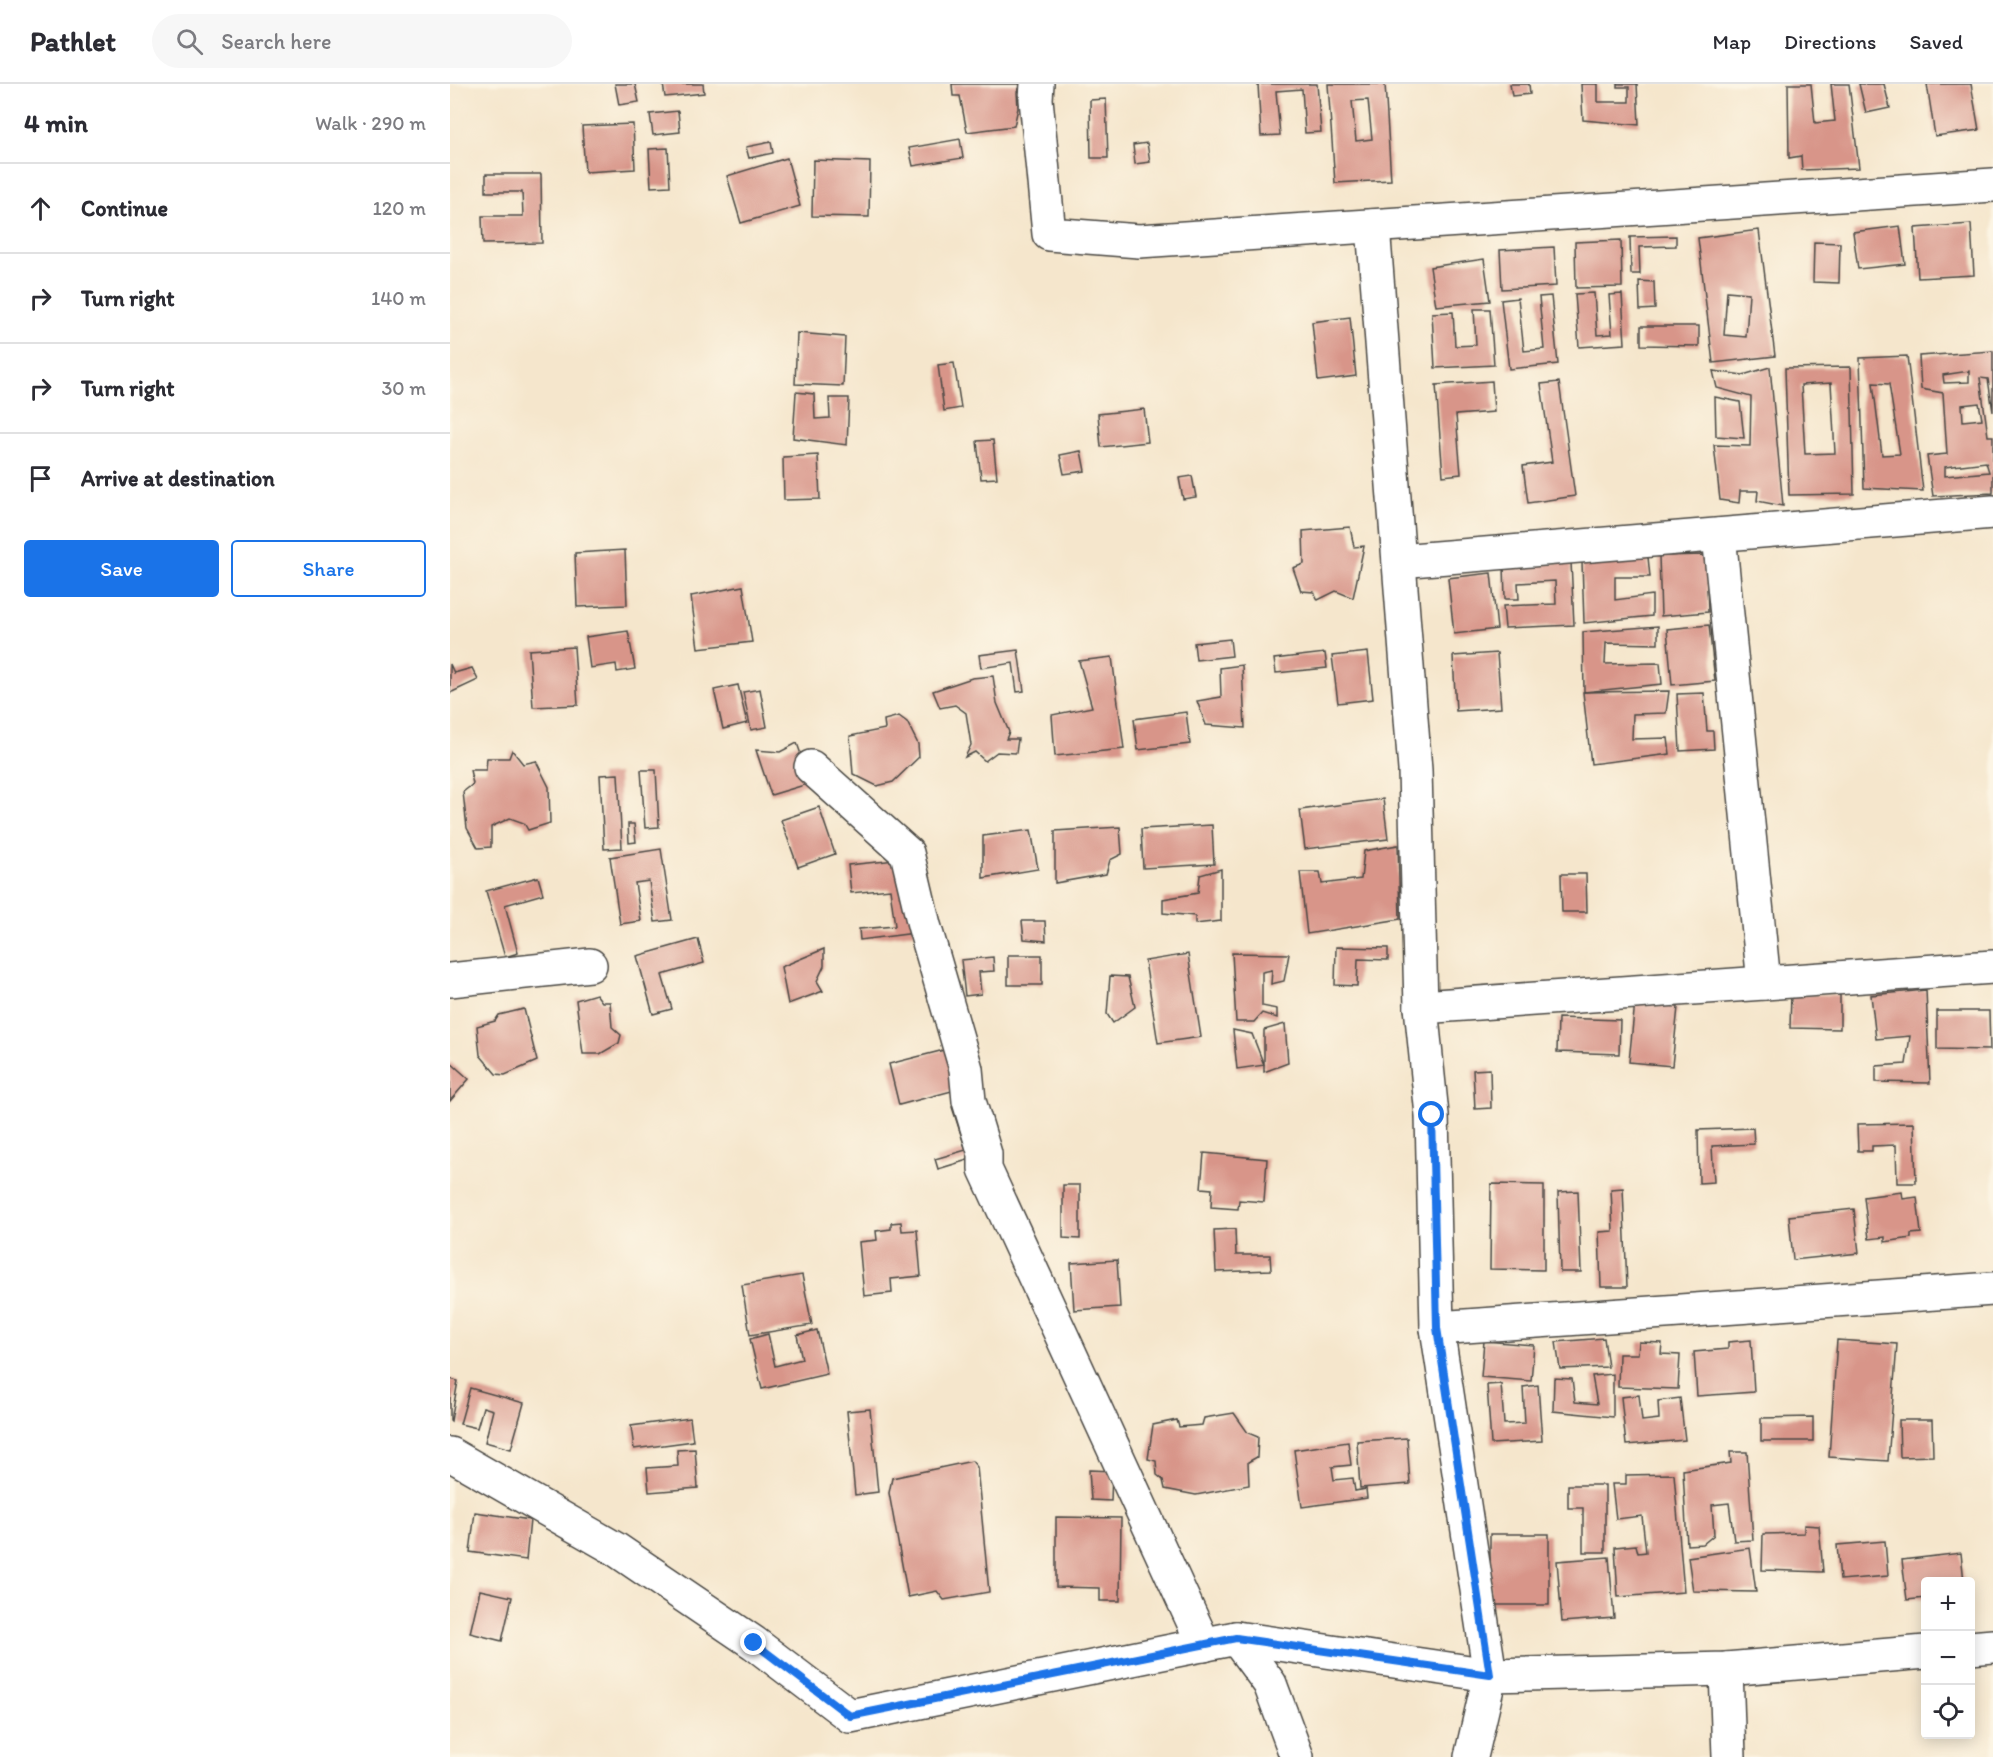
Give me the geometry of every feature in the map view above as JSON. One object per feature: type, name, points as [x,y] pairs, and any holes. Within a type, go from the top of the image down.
[{"type":"street","points":[[1037,84],[1036,99],[1049,234],[1138,241],[1993,185]]},
{"type":"street","points":[[1373,226],[1415,770],[1421,1007],[1432,1115],[1437,1328],[1490,1675],[1471,1757]]},
{"type":"street","points":[[1399,561],[1993,512]]},
{"type":"street","points":[[1719,535],[1764,983]]},
{"type":"street","points":[[812,767],[907,852],[924,925],[966,1069],[969,1101],[985,1154],[985,1169],[1204,1645]]},
{"type":"street","points":[[450,980],[590,965]]},
{"type":"street","points":[[1421,1007],[1993,967]]},
{"type":"street","points":[[1437,1328],[1993,1289]]},
{"type":"street","points":[[450,1454],[614,1548],[754,1643],[850,1716],[1236,1638],[1490,1675],[1726,1669],[1921,1652]]},
{"type":"street","points":[[1236,1638],[1270,1684],[1297,1757]]},
{"type":"street","points":[[1975,1648],[1993,1646]]},
{"type":"street","points":[[1726,1669],[1730,1757]]},
{"type":"building","points":[[615,84],[635,84],[639,102],[619,105]]},
{"type":"building","points":[[663,84],[703,84],[704,93],[665,97]]},
{"type":"building","points":[[952,84],[1022,84],[1017,92],[1018,108],[1014,126],[967,132],[960,96],[953,96]]},
{"type":"building","points":[[1258,84],[1317,84],[1321,132],[1305,133],[1302,89],[1276,91],[1280,135],[1261,136]]},
{"type":"building","points":[[1328,84],[1385,84],[1391,180],[1335,183]],"holes":[[[1368,100],[1372,139],[1356,141],[1352,101]]]},
{"type":"building","points":[[1510,84],[1529,84],[1530,94],[1512,96]]},
{"type":"building","points":[[1581,84],[1598,84],[1598,102],[1629,102],[1629,87],[1617,87],[1617,84],[1637,84],[1639,125],[1583,120]]},
{"type":"building","points":[[1788,84],[1811,84],[1815,123],[1835,121],[1831,84],[1849,84],[1859,168],[1802,170],[1801,156],[1789,158]]},
{"type":"building","points":[[1859,84],[1884,84],[1890,108],[1866,113]]},
{"type":"building","points":[[1927,84],[1971,84],[1979,130],[1935,136]]},
{"type":"building","points":[[1106,99],[1108,158],[1091,158],[1090,100]]},
{"type":"building","points":[[678,111],[680,132],[653,135],[650,114]]},
{"type":"building","points":[[633,124],[635,169],[585,172],[582,126]]},
{"type":"building","points":[[960,139],[963,158],[913,166],[909,148]]},
{"type":"building","points":[[771,142],[773,153],[749,158],[746,147]]},
{"type":"building","points":[[1147,143],[1150,162],[1135,164],[1133,145]]},
{"type":"building","points":[[668,148],[670,186],[651,187],[649,149]]},
{"type":"building","points":[[787,158],[800,206],[741,223],[727,176]]},
{"type":"building","points":[[813,160],[870,162],[869,217],[812,216]]},
{"type":"building","points":[[486,174],[541,174],[542,243],[483,244],[482,216],[523,216],[522,192],[486,192]]},
{"type":"building","points":[[1971,224],[1974,275],[1918,278],[1915,228]]},
{"type":"building","points":[[1900,226],[1905,264],[1858,269],[1853,232]]},
{"type":"building","points":[[1759,230],[1775,356],[1713,363],[1698,238]],"holes":[[[1727,291],[1749,293],[1746,337],[1724,335]]]},
{"type":"building","points":[[1676,236],[1676,246],[1639,247],[1640,274],[1631,274],[1630,237]]},
{"type":"building","points":[[1621,240],[1622,287],[1576,288],[1575,242]]},
{"type":"building","points":[[1814,242],[1840,243],[1839,283],[1813,282]]},
{"type":"building","points":[[1554,247],[1556,286],[1502,289],[1500,250]]},
{"type":"building","points":[[1484,259],[1490,301],[1436,306],[1430,267]]},
{"type":"building","points":[[1639,281],[1654,282],[1655,309],[1640,310]]},
{"type":"building","points":[[1594,293],[1597,335],[1612,334],[1609,295],[1622,294],[1625,344],[1579,347],[1575,294]]},
{"type":"building","points":[[1551,296],[1558,364],[1509,369],[1501,300],[1518,298],[1524,351],[1544,349],[1539,297]]},
{"type":"building","points":[[1474,309],[1490,309],[1494,365],[1435,368],[1432,313],[1453,312],[1455,346],[1476,345]]},
{"type":"building","points":[[1350,317],[1356,376],[1318,381],[1312,322]]},
{"type":"building","points":[[1641,326],[1699,326],[1699,346],[1641,345]]},
{"type":"building","points":[[797,333],[845,337],[843,386],[795,384]]},
{"type":"building","points":[[1993,351],[1993,412],[1988,379],[1980,378],[1988,436],[1993,436],[1993,493],[1933,496],[1927,456],[1947,454],[1943,393],[1921,389],[1919,356]],"holes":[[[1969,371],[1969,382],[1944,383],[1943,375]],[[1979,403],[1982,419],[1963,421],[1962,405]],[[1986,462],[1989,472],[1945,476],[1945,467]]]},
{"type":"building","points":[[1907,356],[1923,491],[1864,488],[1860,358]],"holes":[[[1873,383],[1889,384],[1900,454],[1882,455]]]},
{"type":"building","points":[[954,363],[961,408],[944,411],[938,365]]},
{"type":"building","points":[[1770,367],[1783,506],[1757,501],[1758,491],[1740,491],[1739,503],[1720,500],[1714,445],[1750,446],[1751,397],[1717,388],[1713,371],[1743,375]]},
{"type":"building","points":[[1851,367],[1854,494],[1789,495],[1785,368]],"holes":[[[1831,383],[1835,453],[1805,454],[1801,385]]]},
{"type":"building","points":[[1492,381],[1494,412],[1456,415],[1461,474],[1443,476],[1436,385]]},
{"type":"building","points":[[1559,382],[1575,496],[1528,503],[1523,466],[1552,462],[1541,384]]},
{"type":"building","points":[[796,392],[814,394],[815,419],[830,418],[829,398],[849,398],[847,445],[793,438]]},
{"type":"building","points":[[1715,397],[1740,402],[1744,438],[1716,436]]},
{"type":"building","points":[[1144,409],[1148,442],[1101,447],[1098,414]]},
{"type":"building","points":[[993,440],[997,478],[981,479],[977,441]]},
{"type":"building","points":[[1081,451],[1085,471],[1064,474],[1060,455]]},
{"type":"building","points":[[818,455],[820,499],[784,500],[783,457]]},
{"type":"building","points":[[1192,476],[1196,497],[1183,499],[1179,478]]},
{"type":"building","points":[[1350,527],[1354,547],[1364,546],[1353,598],[1336,591],[1318,600],[1314,592],[1301,591],[1293,568],[1304,564],[1303,531]]},
{"type":"building","points":[[625,550],[627,605],[577,607],[575,553]]},
{"type":"building","points":[[1706,555],[1708,612],[1661,616],[1659,556]]},
{"type":"building","points":[[1648,557],[1650,577],[1615,577],[1615,600],[1652,595],[1652,616],[1584,623],[1582,562]]},
{"type":"building","points":[[1571,562],[1574,625],[1505,628],[1503,606],[1556,604],[1555,581],[1518,583],[1519,599],[1505,599],[1504,565]]},
{"type":"building","points":[[1491,573],[1497,629],[1454,634],[1448,578]]},
{"type":"building","points":[[743,586],[752,642],[698,648],[691,596]]},
{"type":"building","points":[[1709,625],[1715,681],[1672,685],[1667,629]]},
{"type":"building","points":[[1658,626],[1658,644],[1606,643],[1605,664],[1660,663],[1662,684],[1584,692],[1583,632]]},
{"type":"building","points":[[628,631],[635,669],[617,672],[616,664],[590,668],[586,637]]},
{"type":"building","points":[[1230,639],[1232,656],[1196,660],[1194,643]]},
{"type":"building","points":[[574,647],[578,705],[533,707],[529,650]]},
{"type":"building","points":[[1018,650],[1024,691],[1017,692],[1013,663],[981,668],[979,655]]},
{"type":"building","points":[[1368,652],[1373,699],[1338,703],[1332,656]]},
{"type":"building","points":[[1325,653],[1327,668],[1276,673],[1274,659]]},
{"type":"building","points":[[1497,653],[1501,708],[1456,711],[1453,656]]},
{"type":"building","points":[[1112,657],[1124,749],[1055,756],[1052,715],[1092,707],[1079,661]]},
{"type":"building","points":[[450,664],[454,673],[472,668],[478,680],[450,693]]},
{"type":"building","points":[[1242,665],[1245,728],[1206,725],[1197,701],[1221,697],[1220,668]]},
{"type":"building","points":[[993,676],[997,703],[1009,732],[1006,739],[1018,739],[1016,753],[997,752],[985,761],[975,752],[965,757],[971,745],[966,713],[955,705],[940,708],[933,691],[972,678]]},
{"type":"building","points":[[738,685],[747,723],[723,729],[714,690]]},
{"type":"building","points":[[760,689],[767,727],[751,730],[743,692]]},
{"type":"building","points":[[1669,691],[1666,713],[1633,714],[1632,739],[1668,738],[1670,754],[1591,764],[1583,692]]},
{"type":"building","points":[[1704,693],[1707,731],[1713,731],[1714,749],[1680,751],[1677,694]]},
{"type":"building","points":[[1186,712],[1190,744],[1138,750],[1134,719]]},
{"type":"building","points":[[899,716],[907,722],[918,744],[919,757],[893,782],[877,786],[853,774],[850,736],[885,729],[884,720]]},
{"type":"building","points":[[797,743],[811,783],[771,795],[756,750],[780,752]]},
{"type":"building","points":[[512,750],[523,764],[536,761],[549,787],[550,823],[528,830],[524,823],[510,818],[491,827],[491,847],[478,848],[467,828],[463,792],[473,784],[470,770],[486,770],[487,758],[509,758]]},
{"type":"building","points":[[641,770],[656,770],[659,827],[645,828]]},
{"type":"building","points":[[618,774],[622,848],[604,849],[600,775]]},
{"type":"building","points":[[1383,799],[1388,839],[1305,849],[1300,810]]},
{"type":"building","points":[[819,807],[835,854],[798,867],[781,820]]},
{"type":"building","points":[[628,824],[634,824],[636,842],[629,843]]},
{"type":"building","points":[[1212,825],[1214,864],[1143,868],[1141,829]]},
{"type":"building","points":[[1120,827],[1122,854],[1110,860],[1106,874],[1055,883],[1055,831]]},
{"type":"building","points":[[1031,830],[1038,869],[983,878],[983,836]]},
{"type":"building","points":[[1398,845],[1400,919],[1307,934],[1300,872],[1320,872],[1322,884],[1361,879],[1364,851]]},
{"type":"building","points":[[661,849],[672,920],[655,922],[649,881],[635,883],[641,921],[620,924],[610,857]]},
{"type":"building","points":[[906,859],[915,933],[860,940],[859,929],[895,926],[890,889],[851,893],[848,865]]},
{"type":"building","points":[[1221,869],[1221,921],[1195,924],[1195,916],[1163,913],[1163,899],[1198,893],[1200,875]]},
{"type":"building","points":[[1561,874],[1586,874],[1587,912],[1562,912]]},
{"type":"building","points":[[538,877],[543,894],[505,905],[518,953],[505,957],[486,891]]},
{"type":"building","points":[[1022,921],[1045,921],[1046,941],[1024,939]]},
{"type":"building","points":[[698,939],[704,963],[662,975],[672,1009],[653,1014],[637,956]]},
{"type":"building","points":[[1336,947],[1388,948],[1388,960],[1358,959],[1357,986],[1335,985]]},
{"type":"building","points":[[824,949],[824,966],[817,981],[823,991],[788,1004],[781,967]]},
{"type":"building","points":[[1232,953],[1289,954],[1284,981],[1271,984],[1272,970],[1262,972],[1262,1006],[1277,1009],[1277,1018],[1262,1013],[1254,1022],[1236,1022]]},
{"type":"building","points":[[1188,954],[1201,1037],[1158,1043],[1145,961]]},
{"type":"building","points":[[1008,955],[1042,955],[1042,985],[1008,985]]},
{"type":"building","points":[[993,957],[994,971],[979,972],[981,994],[965,996],[961,960]]},
{"type":"building","points":[[1110,976],[1128,977],[1135,1007],[1113,1023],[1107,1014]]},
{"type":"building","points":[[1926,990],[1930,1083],[1876,1082],[1876,1066],[1906,1064],[1910,1036],[1876,1039],[1871,995]]},
{"type":"building","points":[[596,994],[602,1002],[610,1002],[612,1027],[621,1035],[619,1043],[600,1054],[583,1054],[576,1000]]},
{"type":"building","points":[[1791,994],[1840,995],[1840,1029],[1790,1028]]},
{"type":"building","points":[[1635,1002],[1678,1007],[1672,1066],[1629,1062]]},
{"type":"building","points":[[524,1009],[537,1061],[505,1075],[496,1074],[480,1055],[477,1026],[495,1021],[499,1015]]},
{"type":"building","points":[[1937,1011],[1989,1011],[1990,1050],[1937,1049]]},
{"type":"building","points":[[1558,1018],[1620,1020],[1619,1054],[1557,1052]]},
{"type":"building","points":[[1285,1024],[1288,1063],[1264,1072],[1264,1030]]},
{"type":"building","points":[[1233,1030],[1252,1034],[1264,1065],[1237,1069]]},
{"type":"building","points":[[952,1048],[963,1088],[899,1105],[889,1064]]},
{"type":"building","points":[[450,1062],[469,1079],[450,1101]]},
{"type":"building","points":[[1490,1069],[1491,1108],[1475,1109],[1473,1070]]},
{"type":"building","points":[[967,1102],[984,1155],[938,1169],[935,1159],[966,1150],[952,1107]]},
{"type":"building","points":[[1914,1123],[1916,1183],[1897,1183],[1896,1145],[1872,1146],[1872,1151],[1858,1151],[1857,1124]]},
{"type":"building","points":[[1753,1128],[1754,1144],[1712,1146],[1714,1182],[1699,1183],[1698,1130]]},
{"type":"building","points":[[1204,1153],[1267,1159],[1264,1202],[1239,1200],[1238,1209],[1211,1207],[1212,1189],[1201,1188]]},
{"type":"building","points":[[1491,1184],[1544,1185],[1544,1270],[1490,1269]]},
{"type":"building","points":[[1063,1185],[1080,1185],[1080,1239],[1063,1238]]},
{"type":"building","points":[[1623,1188],[1627,1287],[1601,1287],[1599,1232],[1613,1231],[1611,1189]]},
{"type":"building","points":[[1578,1191],[1581,1272],[1560,1272],[1558,1192]]},
{"type":"building","points":[[1902,1192],[1903,1199],[1917,1197],[1921,1233],[1911,1234],[1911,1238],[1885,1242],[1885,1237],[1869,1239],[1864,1197]]},
{"type":"building","points":[[1854,1209],[1859,1253],[1793,1260],[1789,1216]]},
{"type":"building","points":[[901,1222],[902,1231],[917,1230],[921,1276],[891,1279],[892,1293],[864,1296],[859,1242],[877,1240],[876,1231],[891,1229],[891,1223]]},
{"type":"building","points":[[1235,1229],[1236,1255],[1270,1255],[1271,1270],[1216,1272],[1214,1230]]},
{"type":"building","points":[[1117,1260],[1120,1307],[1074,1310],[1071,1263]]},
{"type":"building","points":[[802,1275],[812,1325],[750,1335],[742,1285]]},
{"type":"building","points":[[817,1330],[827,1374],[762,1389],[750,1339],[768,1334],[775,1366],[802,1359],[797,1335]]},
{"type":"building","points":[[1604,1338],[1608,1367],[1560,1369],[1556,1342]]},
{"type":"building","points":[[1751,1340],[1754,1392],[1697,1396],[1694,1352],[1728,1349],[1728,1342]]},
{"type":"building","points":[[1837,1340],[1897,1344],[1888,1461],[1829,1457]]},
{"type":"building","points":[[1484,1341],[1534,1345],[1531,1381],[1481,1377]]},
{"type":"building","points":[[1639,1342],[1662,1343],[1661,1354],[1680,1355],[1678,1389],[1618,1387],[1619,1354],[1638,1354]]},
{"type":"building","points":[[1613,1374],[1613,1417],[1553,1411],[1554,1378],[1572,1379],[1575,1402],[1597,1404],[1592,1376]]},
{"type":"building","points":[[450,1379],[458,1381],[451,1421],[450,1420]]},
{"type":"building","points":[[1501,1384],[1504,1424],[1525,1423],[1523,1387],[1538,1385],[1542,1441],[1491,1444],[1487,1385]]},
{"type":"building","points":[[470,1388],[524,1403],[511,1449],[485,1442],[493,1410],[483,1407],[477,1428],[460,1424]]},
{"type":"building","points":[[1639,1395],[1642,1421],[1659,1419],[1658,1401],[1680,1398],[1685,1440],[1626,1445],[1621,1397]]},
{"type":"building","points":[[870,1409],[878,1492],[855,1495],[847,1411]]},
{"type":"building","points":[[1234,1413],[1248,1433],[1258,1437],[1257,1457],[1248,1462],[1249,1485],[1196,1495],[1165,1489],[1163,1480],[1157,1475],[1156,1461],[1148,1459],[1153,1425],[1177,1420],[1179,1427],[1202,1425],[1204,1418]]},
{"type":"building","points":[[1813,1417],[1813,1441],[1761,1441],[1761,1418]]},
{"type":"building","points":[[690,1418],[693,1441],[634,1449],[631,1426]]},
{"type":"building","points":[[1899,1420],[1932,1420],[1933,1456],[1900,1457]]},
{"type":"building","points":[[1407,1438],[1410,1484],[1360,1488],[1357,1441]]},
{"type":"building","points":[[1348,1442],[1351,1465],[1332,1467],[1334,1480],[1353,1478],[1355,1491],[1366,1489],[1367,1498],[1302,1507],[1294,1450]]},
{"type":"building","points":[[695,1449],[698,1488],[649,1492],[647,1468],[678,1466],[677,1450]]},
{"type":"building","points":[[1730,1452],[1747,1452],[1753,1540],[1734,1541],[1729,1503],[1712,1505],[1714,1535],[1703,1544],[1687,1545],[1683,1470],[1731,1463]]},
{"type":"building","points":[[972,1461],[977,1467],[989,1592],[944,1600],[937,1591],[908,1597],[889,1493],[892,1478]]},
{"type":"building","points":[[1089,1470],[1112,1471],[1111,1501],[1091,1500]]},
{"type":"building","points":[[1674,1474],[1684,1592],[1618,1597],[1615,1547],[1636,1545],[1638,1553],[1646,1552],[1642,1516],[1616,1519],[1612,1484],[1626,1484],[1626,1475]]},
{"type":"building","points":[[1568,1485],[1605,1485],[1605,1552],[1583,1552],[1583,1508],[1568,1508]]},
{"type":"building","points":[[475,1512],[530,1520],[526,1560],[470,1552]]},
{"type":"building","points":[[1056,1517],[1121,1518],[1120,1601],[1100,1601],[1100,1588],[1056,1587]]},
{"type":"building","points":[[1804,1525],[1819,1526],[1823,1572],[1762,1570],[1763,1534],[1804,1533]]},
{"type":"building","points":[[1490,1534],[1549,1534],[1549,1605],[1490,1605]]},
{"type":"building","points":[[1885,1541],[1888,1576],[1840,1580],[1837,1545]]},
{"type":"building","points":[[1750,1548],[1756,1592],[1693,1591],[1688,1557]]},
{"type":"building","points":[[1961,1553],[1963,1577],[1921,1577],[1921,1599],[1907,1600],[1902,1560]]},
{"type":"building","points":[[1609,1557],[1614,1618],[1562,1622],[1557,1561]]},
{"type":"building","points":[[480,1590],[512,1597],[502,1641],[470,1633]]},
{"type":"route","points":[[754,1643],[850,1716],[1236,1638],[1490,1675],[1437,1328],[1432,1115]]}]
